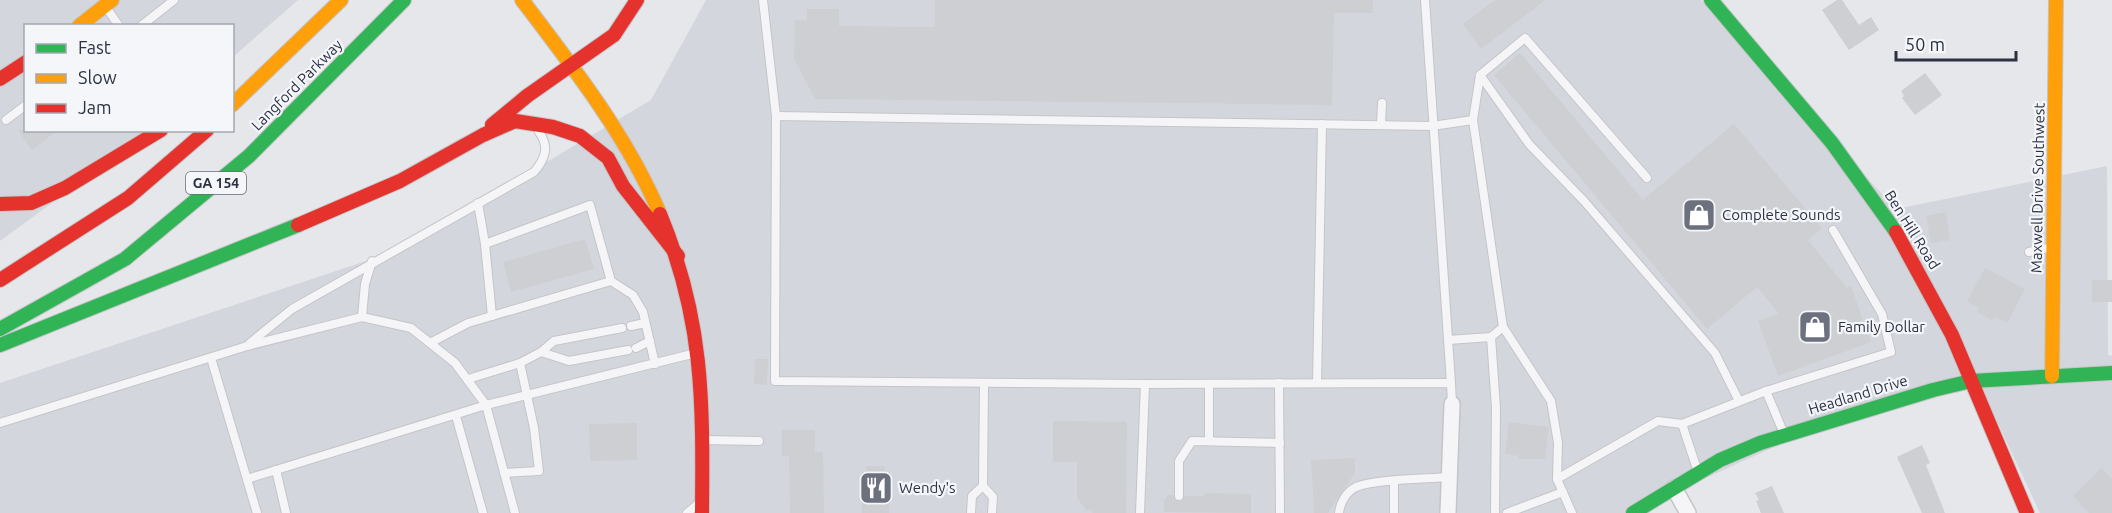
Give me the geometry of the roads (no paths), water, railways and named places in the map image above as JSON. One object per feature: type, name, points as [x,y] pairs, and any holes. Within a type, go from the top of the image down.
[{"type":"main road","name":"Langford Parkway","points":[[234,103],[340,0]]},
{"type":"main road","name":"Langford Parkway","points":[[0,329],[125,259],[249,156],[404,0]]},
{"type":"main road","points":[[522,0],[571,64],[624,140],[660,208],[678,256],[698,353],[702,506]]},
{"type":"main road","points":[[483,135],[501,115],[614,35],[637,0]]},
{"type":"main road","name":"Ben Hill Road","points":[[1711,0],[1858,177],[1898,234],[1934,299],[2027,513]]},
{"type":"main road","name":"Maxwell Drive Southwest","points":[[2052,376],[2056,0]]},
{"type":"main road","points":[[82,24],[109,3]]},
{"type":"main road","points":[[234,83],[307,31]]},
{"type":"main road","points":[[0,79],[24,63]]},
{"type":"main road","points":[[0,345],[217,259],[400,181],[483,135],[515,121],[528,122],[580,136],[608,158],[623,186],[678,256]]},
{"type":"main road","points":[[0,204],[31,203],[65,188],[158,132]]},
{"type":"main road","name":"GA 154","points":[[0,280],[128,198],[205,132]]},
{"type":"main road","name":"Headland Drive","points":[[1633,513],[1720,460],[1785,435],[1933,390],[1971,381],[2112,373]]},
{"type":"street","points":[[1448,513],[1452,404]]},
{"type":"street","points":[[1674,488],[1688,513]]},
{"type":"lane","points":[[144,24],[174,0]]},
{"type":"lane","points":[[763,0],[776,116],[775,381],[984,384],[1451,382]]},
{"type":"lane","points":[[1425,0],[1452,404]]},
{"type":"lane","points":[[109,3],[118,24]]},
{"type":"lane","points":[[1572,513],[1557,479],[1558,442],[1551,400],[1503,327],[1473,120],[1480,75],[1525,38],[1647,178]]},
{"type":"lane","points":[[1480,75],[1529,144],[1584,201],[1715,353],[1739,401]]},
{"type":"lane","points":[[1381,125],[1382,103]]},
{"type":"lane","points":[[6,120],[24,106]]},
{"type":"lane","points":[[776,116],[1432,126],[1473,120]]},
{"type":"lane","points":[[247,346],[292,309],[372,261],[534,172],[545,160],[546,148],[541,135],[528,122]]},
{"type":"lane","points":[[1317,383],[1322,124]]},
{"type":"lane","points":[[478,203],[485,244],[492,316]]},
{"type":"lane","points":[[485,244],[591,205],[611,281],[633,295],[645,323],[655,364]]},
{"type":"lane","points":[[1557,479],[1658,421],[1682,423],[1766,391],[1891,352],[1882,314],[1833,230]]},
{"type":"lane","points":[[2029,252],[2054,246]]},
{"type":"lane","points":[[362,317],[365,284],[372,261]]},
{"type":"lane","points":[[430,343],[468,323],[611,281]]},
{"type":"lane","points":[[0,423],[247,346],[362,317],[411,328],[455,363],[468,379],[486,405],[515,513]]},
{"type":"lane","points":[[631,326],[645,323]]},
{"type":"lane","points":[[1448,340],[1491,337],[1503,327]]},
{"type":"lane","points":[[468,379],[520,363],[542,352],[554,341],[622,328]]},
{"type":"lane","points":[[1491,337],[1496,408],[1494,513]]},
{"type":"lane","points":[[542,352],[569,361],[632,349],[650,341]]},
{"type":"lane","points":[[247,479],[486,405],[698,353]]},
{"type":"lane","points":[[211,358],[257,513]]},
{"type":"lane","points":[[504,473],[539,471],[528,394],[520,363]]},
{"type":"lane","points":[[1280,383],[1280,513]]},
{"type":"lane","points":[[971,513],[972,496],[982,486],[984,384]]},
{"type":"lane","points":[[1140,513],[1144,384]]},
{"type":"lane","points":[[1209,384],[1209,441]]},
{"type":"lane","points":[[1766,391],[1785,435]]},
{"type":"lane","points":[[456,416],[483,513]]},
{"type":"lane","points":[[1682,423],[1698,473]]},
{"type":"lane","points":[[702,440],[759,441]]},
{"type":"lane","points":[[1179,496],[1179,461],[1192,441],[1280,443]]},
{"type":"lane","points":[[276,470],[286,513]]},
{"type":"lane","points":[[1339,513],[1340,502],[1355,487],[1394,481],[1449,477]]},
{"type":"lane","points":[[1394,481],[1394,513]]},
{"type":"lane","points":[[982,486],[993,497],[992,513]]},
{"type":"lane","points":[[1507,513],[1563,492]]},
{"type":"lane","points":[[687,513],[702,506]]},
{"type":"place","name":"Complete Sounds","points":[[1699,215]]},
{"type":"place","name":"Family Dollar","points":[[1815,327]]},
{"type":"place","name":"Wendy's","points":[[876,488]]}]
